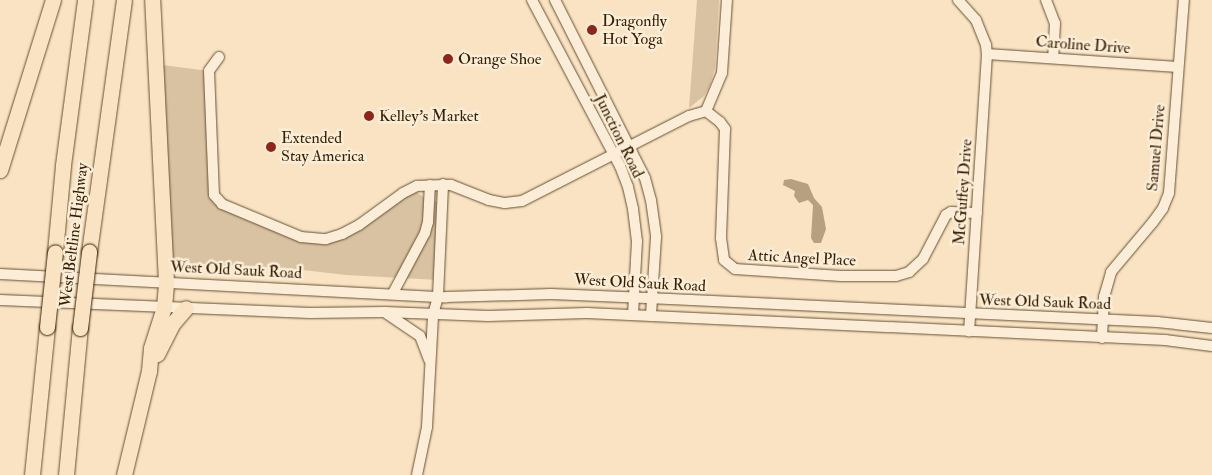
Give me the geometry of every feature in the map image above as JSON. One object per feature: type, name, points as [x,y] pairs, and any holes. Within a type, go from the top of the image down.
[{"type":"highway","points":[[0,170],[53,0]]},
{"type":"highway","name":"West Beltline Highway","points":[[32,475],[63,165],[85,0]]},
{"type":"highway","name":"West Beltline Highway","points":[[66,475],[89,252],[124,0]]},
{"type":"highway","points":[[124,475],[149,371],[151,348],[164,307],[166,282],[152,0]]},
{"type":"highway","points":[[149,371],[172,324],[186,308]]},
{"type":"street","name":"Junction Road","points":[[532,0],[614,156],[628,187],[636,225],[633,315]]},
{"type":"street","name":"Junction Road","points":[[555,0],[631,146],[645,178],[655,219],[656,237],[651,316]]},
{"type":"street","points":[[219,57],[209,71],[214,195],[222,204],[301,237],[326,239],[359,226],[411,188],[443,184],[451,185],[489,200],[506,203],[522,201],[614,156],[689,116],[706,111],[722,73],[727,0]]},
{"type":"street","points":[[958,0],[976,20],[986,45],[987,54]]},
{"type":"street","points":[[1046,0],[1055,23],[1053,58]]},
{"type":"street","name":"Samuel Drive","points":[[1102,338],[1105,289],[1110,272],[1153,222],[1163,208],[1169,193],[1184,0]]},
{"type":"street","name":"Caroline Drive","points":[[987,54],[1178,66]]},
{"type":"street","name":"McGuffey Drive","points":[[969,331],[987,54]]},
{"type":"street","name":"Attic Angel Place","points":[[706,111],[725,129],[721,238],[724,260],[735,269],[842,276],[896,276],[909,272],[923,259],[946,215],[951,212],[977,213]]},
{"type":"street","points":[[417,475],[427,427],[433,315],[438,296],[443,184]]},
{"type":"street","points":[[393,293],[425,233],[428,222],[430,185]]},
{"type":"street","name":"West Old Sauk Road","points":[[0,274],[438,296],[497,297],[551,294],[633,297],[1102,319],[1212,328]]},
{"type":"street","name":"West Old Sauk Road","points":[[0,300],[310,313],[385,312],[433,315],[504,315],[556,312],[1165,340],[1212,346]]},
{"type":"street","points":[[385,312],[420,336],[430,362]]},
{"type":"shaded area","points":[[697,0],[719,0],[715,68],[710,85],[704,96],[689,108]]},
{"type":"shaded area","points":[[155,64],[209,71],[214,194],[301,237],[342,234],[411,188],[429,201],[442,202],[439,280],[346,275],[286,268],[177,263],[169,260]]},
{"type":"shaded area","points":[[791,179],[808,184],[814,198],[822,207],[826,229],[821,243],[814,243],[811,238],[813,205],[808,200],[799,203],[794,196],[795,191],[783,185],[784,180]]},
{"type":"place","name":"Dragonfly Hot Yoga","points":[[592,30]]},
{"type":"place","name":"Orange Shoe","points":[[448,59]]},
{"type":"place","name":"Kelley's Market","points":[[369,116]]},
{"type":"place","name":"Extended Stay America","points":[[271,147]]}]
